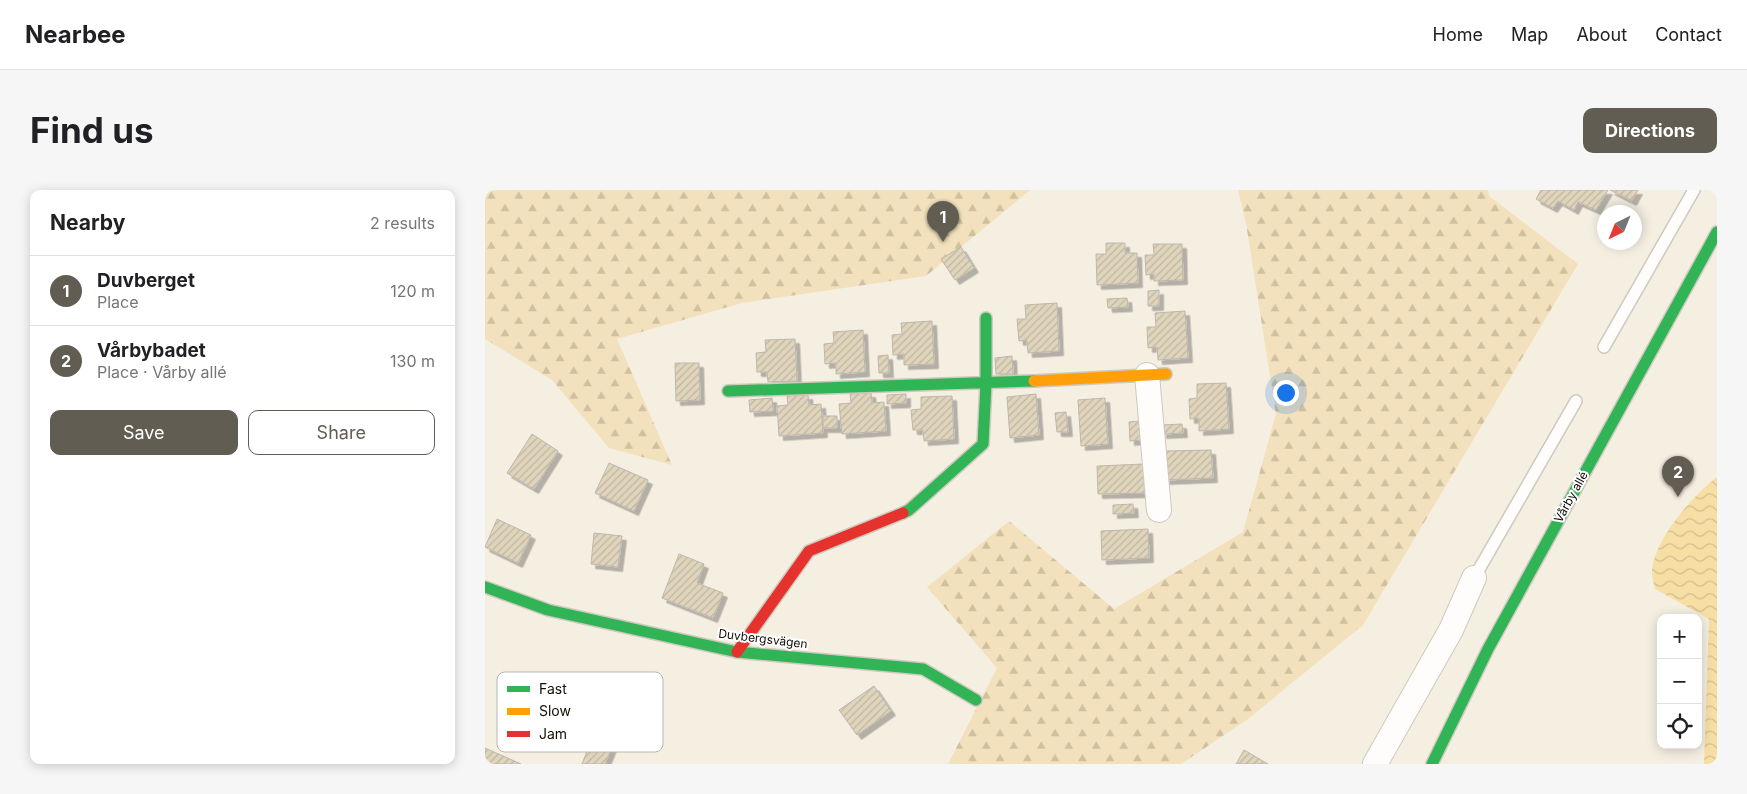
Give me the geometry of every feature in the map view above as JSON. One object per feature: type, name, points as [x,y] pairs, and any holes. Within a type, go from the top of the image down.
[{"type":"street","name":"Vårby allé","points":[[1432,764],[1487,649],[1717,232]]},
{"type":"street","points":[[737,652],[809,551],[909,510],[983,444],[986,384],[986,318]]},
{"type":"street","points":[[728,391],[986,384],[1156,374],[1159,510]]},
{"type":"street","points":[[1375,764],[1451,630],[1474,578]]},
{"type":"street","name":"Duvbergsvägen","points":[[485,587],[548,610],[737,652],[923,669],[976,700]]},
{"type":"lane","points":[[1604,347],[1694,190]]},
{"type":"lane","points":[[1474,578],[1576,401]]},
{"type":"green space","points":[[485,190],[1030,190],[926,276],[742,303],[617,339],[672,465],[609,448],[552,380],[485,339]]},
{"type":"green space","points":[[1238,190],[1488,190],[1489,196],[1578,264],[1363,625],[1248,719],[1181,764],[948,764],[997,668],[927,587],[1009,521],[1114,609],[1243,532],[1276,414],[1246,223]]},
{"type":"water","points":[[1717,477],[1717,764],[1704,764],[1709,619],[1655,589],[1652,573],[1659,547],[1666,534],[1675,520],[1707,485]]},
{"type":"building","points":[[1541,190],[1608,190],[1599,205],[1597,205],[1596,210],[1578,202],[1574,210],[1558,201],[1553,208],[1536,199]]},
{"type":"building","points":[[1610,190],[1638,190],[1632,201]]},
{"type":"building","points":[[1106,243],[1125,243],[1125,253],[1137,253],[1138,283],[1097,285],[1096,254],[1106,254]]},
{"type":"building","points":[[1153,244],[1182,244],[1183,280],[1154,281],[1154,274],[1146,275],[1145,255],[1154,255]]},
{"type":"building","points":[[961,247],[974,268],[955,280],[941,259]]},
{"type":"building","points":[[1159,290],[1159,306],[1148,306],[1148,291]]},
{"type":"building","points":[[1127,298],[1128,307],[1108,308],[1107,299]]},
{"type":"building","points":[[1057,303],[1059,351],[1028,353],[1027,340],[1019,341],[1017,319],[1026,319],[1025,305]]},
{"type":"building","points":[[1185,311],[1188,358],[1158,360],[1157,347],[1148,348],[1147,327],[1156,327],[1155,313]]},
{"type":"building","points":[[932,321],[934,364],[904,365],[904,354],[893,355],[892,335],[902,334],[901,323]]},
{"type":"building","points":[[863,330],[865,372],[836,374],[836,363],[825,364],[824,344],[834,343],[833,332]]},
{"type":"building","points":[[795,339],[797,381],[768,382],[767,372],[757,372],[756,353],[766,352],[765,340]]},
{"type":"building","points":[[888,355],[889,373],[879,373],[878,356]]},
{"type":"building","points":[[1012,356],[1013,374],[996,374],[995,358]]},
{"type":"building","points":[[675,363],[699,363],[700,400],[676,401]]},
{"type":"building","points":[[1226,383],[1229,429],[1199,431],[1199,418],[1190,419],[1189,399],[1197,398],[1197,384]]},
{"type":"building","points":[[871,393],[872,403],[884,402],[886,431],[842,434],[839,404],[851,403],[850,394]]},
{"type":"building","points":[[906,394],[906,403],[887,404],[887,395]]},
{"type":"building","points":[[1036,394],[1039,435],[1010,438],[1007,397]]},
{"type":"building","points":[[808,395],[809,405],[821,404],[823,433],[779,436],[777,406],[788,405],[787,396]]},
{"type":"building","points":[[952,396],[954,439],[924,441],[923,430],[913,430],[911,410],[921,409],[921,397]]},
{"type":"building","points":[[772,398],[773,411],[750,412],[749,400]]},
{"type":"building","points":[[1105,398],[1108,444],[1081,446],[1078,400]]},
{"type":"building","points":[[1066,412],[1068,432],[1057,432],[1055,413]]},
{"type":"building","points":[[823,416],[837,416],[837,428],[823,428]]},
{"type":"building","points":[[1139,421],[1141,440],[1130,441],[1129,422]]},
{"type":"building","points":[[1182,424],[1183,433],[1162,434],[1162,425]]},
{"type":"building","points":[[532,434],[558,451],[534,489],[507,473]]},
{"type":"building","points":[[1211,450],[1213,478],[1165,480],[1164,451]]},
{"type":"building","points":[[609,463],[648,480],[634,511],[595,493]]},
{"type":"building","points":[[1144,464],[1145,493],[1098,494],[1097,466]]},
{"type":"building","points":[[1133,504],[1134,513],[1113,514],[1113,505]]},
{"type":"building","points":[[497,519],[531,535],[518,563],[485,547]]},
{"type":"building","points":[[1148,529],[1149,558],[1102,560],[1101,531]]},
{"type":"building","points":[[594,533],[622,536],[618,567],[591,564]]},
{"type":"building","points":[[679,554],[704,564],[697,583],[723,593],[713,618],[662,598]]},
{"type":"building","points":[[874,686],[891,711],[857,735],[839,710]]},
{"type":"building","points":[[485,748],[521,764],[485,764]]},
{"type":"building","points":[[1244,750],[1268,764],[1236,764]]},
{"type":"building","points":[[587,752],[610,752],[605,764],[582,764]]},
{"type":"traffic: fast","points":[[1432,764],[1488,649],[1717,232]]},
{"type":"traffic: fast","points":[[903,513],[909,510],[983,444],[986,384],[986,318]]},
{"type":"traffic: fast","points":[[728,391],[1034,381]]},
{"type":"traffic: fast","points":[[485,587],[548,610],[737,652],[923,669],[976,700]]},
{"type":"traffic: slow","points":[[1034,381],[1166,374]]},
{"type":"traffic: jam","points":[[737,652],[809,551],[903,513]]},
{"type":"place","name":"Duvberget","points":[[943,242]]},
{"type":"place","name":"Vårbybadet","points":[[1678,497]]}]
